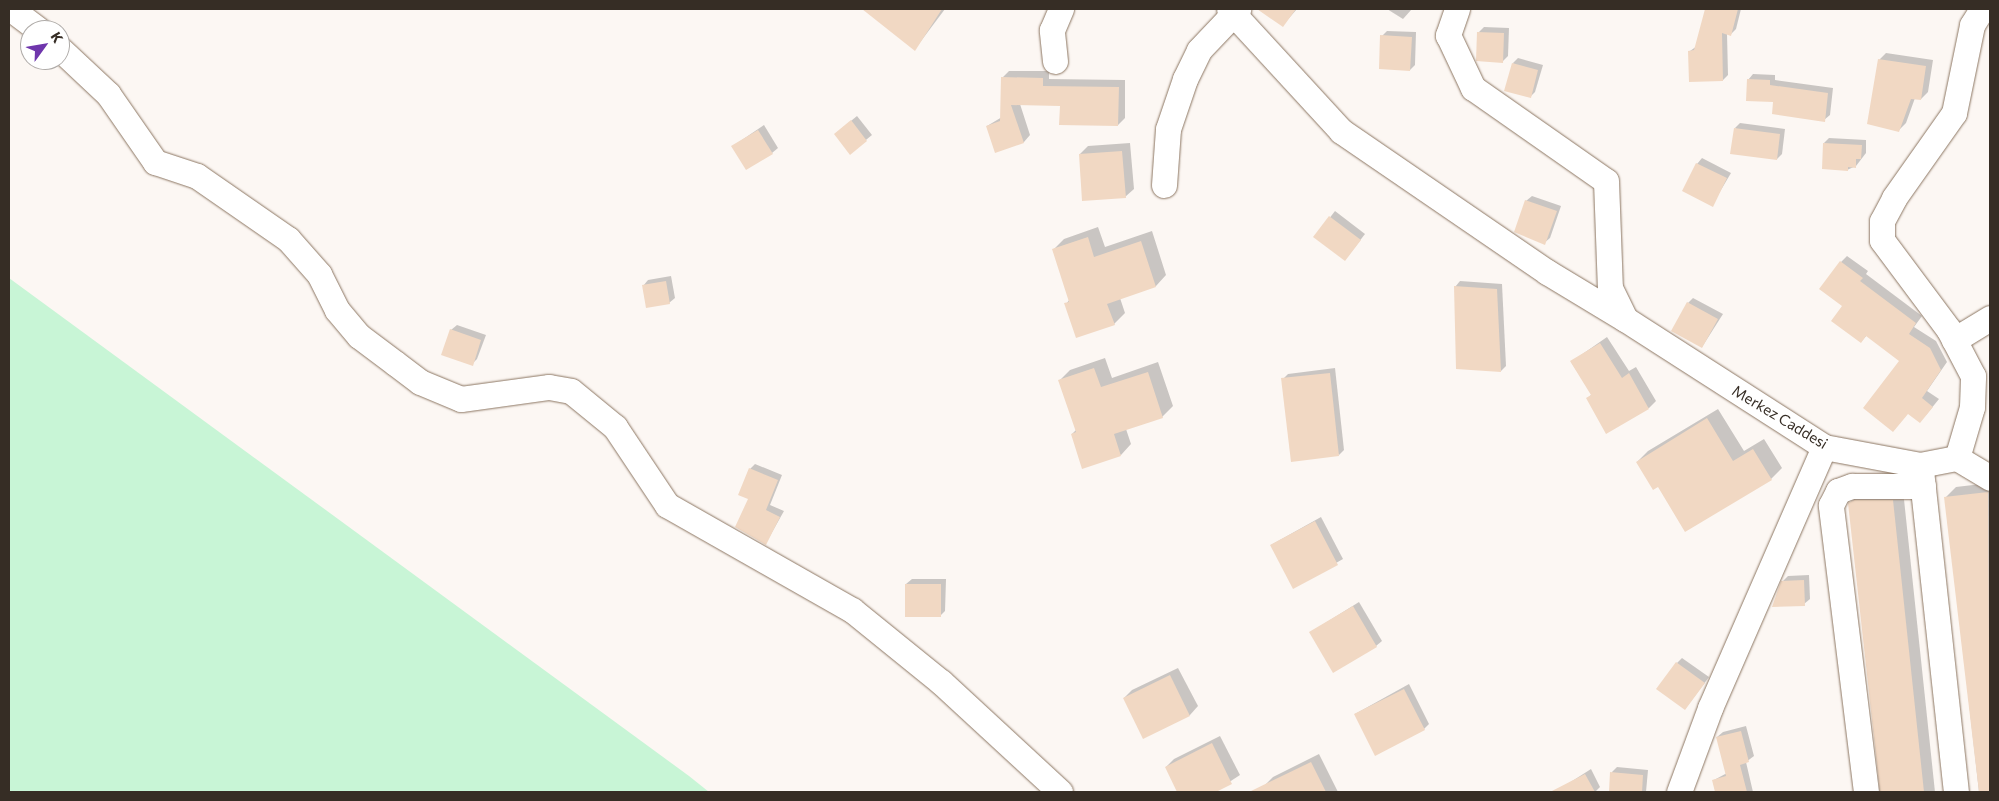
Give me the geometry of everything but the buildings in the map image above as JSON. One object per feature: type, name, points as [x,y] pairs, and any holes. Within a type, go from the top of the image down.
[{"type":"street","points":[[11,9],[26,20]]},
{"type":"street","points":[[1055,61],[1052,30],[1061,9]]},
{"type":"street","points":[[1457,9],[1448,35],[1473,88],[1606,181],[1610,288],[1625,319]]},
{"type":"street","points":[[1982,9],[1972,25],[1954,113],[1894,198],[1882,221],[1882,240],[1954,340],[1973,376],[1972,407],[1956,458],[1990,478]]},
{"type":"street","points":[[1164,185],[1168,129],[1185,79],[1199,50],[1233,11]]},
{"type":"street","name":"Merkez Caddesi","points":[[1233,11],[1340,132],[1547,272],[1625,319],[1824,447],[1922,475],[1956,458]]},
{"type":"street","points":[[70,58],[108,94],[155,162],[197,176],[288,239],[319,274],[337,310],[360,336],[420,382],[461,398],[549,387],[571,391],[615,427],[653,490],[667,505],[852,610],[941,682],[1060,792]]},
{"type":"street","points":[[1954,340],[1990,318]]},
{"type":"street","points":[[1679,792],[1710,708],[1824,447]]},
{"type":"street","points":[[1866,792],[1831,505],[1838,491],[1852,486],[1922,475],[1956,792]]},
{"type":"green space","points":[[9,278],[689,776],[709,792],[9,792]]}]
